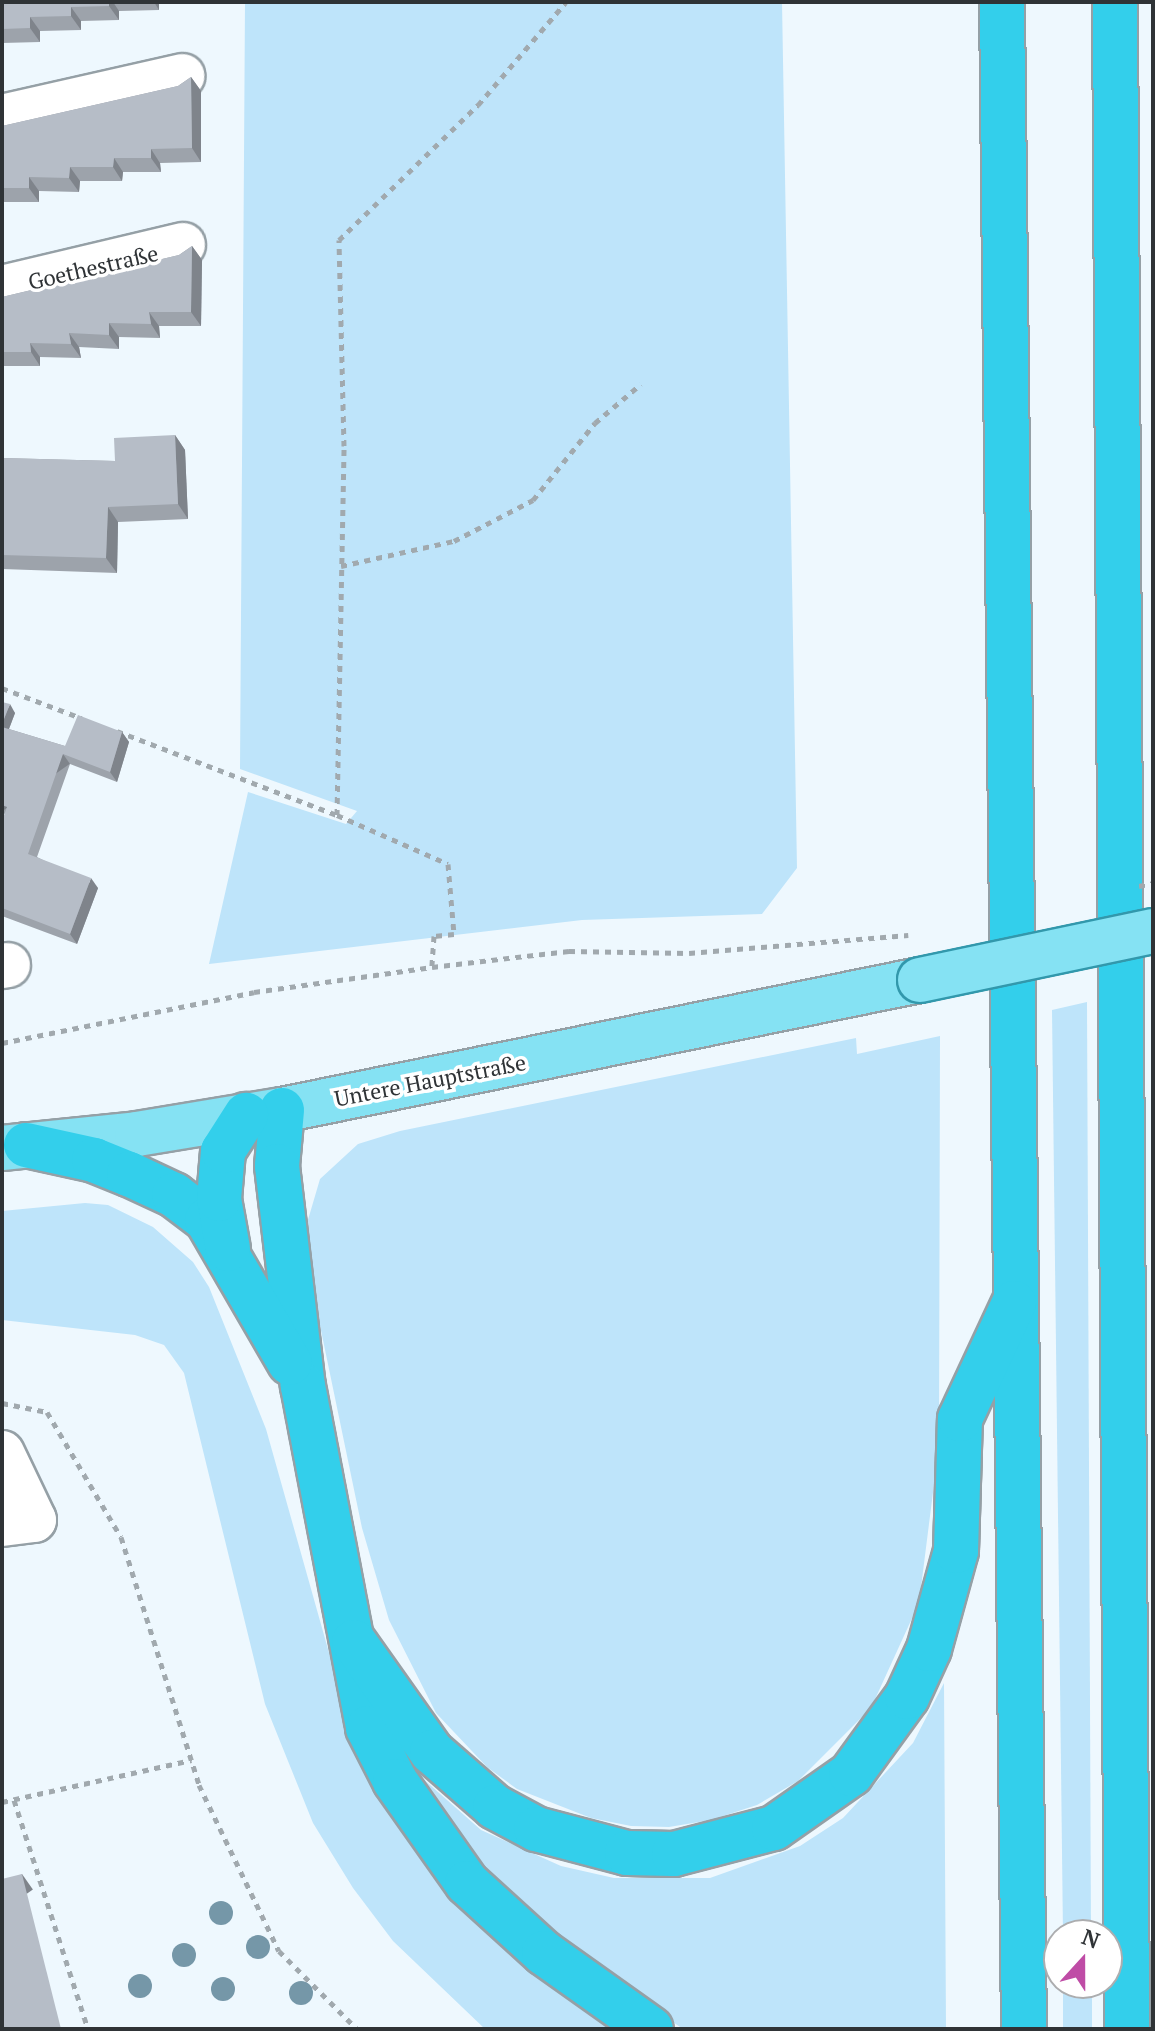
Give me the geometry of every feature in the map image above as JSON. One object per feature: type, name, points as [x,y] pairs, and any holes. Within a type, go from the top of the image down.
[{"type":"highway","points":[[1002,2],[1020,1290],[1024,2029]]},
{"type":"highway","points":[[1115,2],[1127,2029]]},
{"type":"highway","points":[[1120,1046],[1153,1150]]},
{"type":"highway","points":[[229,1252],[219,1199],[223,1151],[264,1112]]},
{"type":"highway","points":[[264,1112],[277,1166],[303,1386],[368,1728],[395,1781],[467,1883],[544,1953],[651,2029]]},
{"type":"highway","points":[[14,1146],[94,1160],[174,1195],[207,1220],[229,1252],[303,1386]]},
{"type":"highway","points":[[354,1642],[432,1752],[495,1807],[536,1829],[612,1850],[674,1854],[774,1828],[851,1774],[893,1720],[924,1661],[956,1551],[960,1419],[1020,1290]]},
{"type":"main road","name":"Untere Hauptstraße","points":[[14,1146],[264,1112],[1153,931]]},
{"type":"street","points":[[2,117],[182,76]]},
{"type":"street","name":"Goethestraße","points":[[2,288],[183,245]]},
{"type":"street","points":[[2,1453],[34,1520],[2,1524]]},
{"type":"path","points":[[337,815],[341,566],[339,240],[478,105],[566,2]]},
{"type":"path","points":[[341,566],[454,541],[533,500],[595,423],[641,384]]},
{"type":"path","points":[[2,688],[89,721]]},
{"type":"path","points":[[104,726],[337,815],[448,864],[454,934],[434,936],[432,967]]},
{"type":"path","points":[[2,1043],[254,992],[432,967],[569,951],[689,953],[919,934]]},
{"type":"path","points":[[2,1403],[47,1412],[121,1537],[191,1760],[279,1951],[357,2029]]},
{"type":"path","points":[[2,1802],[191,1760]]},
{"type":"path","points":[[14,1800],[88,2029]]},
{"type":"shaded area","points":[[245,2],[782,2],[797,868],[762,914],[582,920],[209,964],[248,792],[346,824],[357,811],[240,769]]},
{"type":"shaded area","points":[[1087,1002],[1091,1919],[1063,1919],[1052,1010]]},
{"type":"shaded area","points":[[940,1036],[939,1445],[919,1603],[871,1708],[798,1781],[757,1805],[711,1820],[669,1827],[631,1826],[591,1818],[517,1789],[487,1767],[436,1713],[389,1620],[362,1528],[307,1263],[305,1230],[320,1179],[358,1144],[400,1131],[856,1038],[857,1054]]},
{"type":"shaded area","points":[[85,1203],[108,1205],[153,1227],[193,1262],[209,1287],[266,1429],[353,1738],[431,1873],[489,1932],[618,2029],[485,2029],[393,1941],[353,1888],[313,1823],[265,1704],[184,1373],[164,1345],[135,1335],[2,1320],[2,1211]]},
{"type":"shaded area","points":[[944,1683],[946,2029],[683,2029],[576,1955],[487,1876],[404,1762],[481,1830],[561,1866],[614,1878],[710,1878],[800,1846],[843,1818],[913,1743]]},
{"type":"shaded area","points":[[1063,1999],[1092,1999],[1092,2029],[1063,2029]]},
{"type":"building","points":[[2,2],[109,2],[109,6],[71,7],[71,16],[30,17],[30,28],[2,29]]},
{"type":"building","points":[[191,77],[192,148],[151,149],[151,158],[114,158],[113,167],[70,167],[69,178],[29,177],[29,188],[2,188],[2,126],[178,86]]},
{"type":"building","points":[[192,246],[191,312],[149,312],[151,324],[109,323],[109,335],[69,333],[71,344],[30,343],[31,352],[2,352],[2,297],[179,255]]},
{"type":"building","points":[[175,435],[178,504],[108,507],[106,558],[2,555],[2,458],[115,461],[114,438]]},
{"type":"building","points":[[2,702],[10,704],[2,724]]},
{"type":"building","points":[[78,715],[122,732],[110,772],[63,754],[28,854],[91,878],[70,934],[2,908],[2,821],[7,807],[2,805],[2,727],[65,746]]},
{"type":"building","points":[[22,1874],[61,2029],[2,2029],[2,1879]]}]
